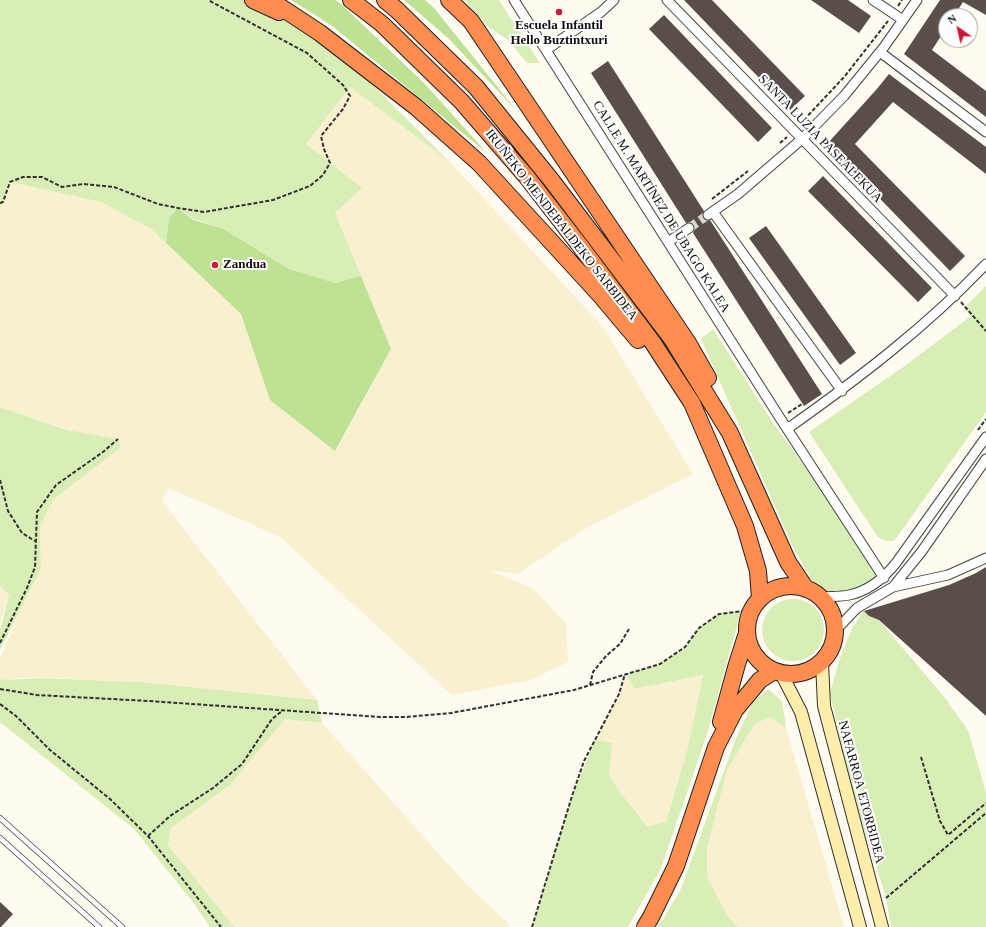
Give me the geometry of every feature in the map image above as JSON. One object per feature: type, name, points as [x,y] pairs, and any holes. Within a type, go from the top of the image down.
[{"type":"highway","points":[[253,0],[320,33]]},
{"type":"highway","points":[[270,0],[320,33],[416,107],[479,163],[601,296],[650,355],[686,409],[717,462],[745,526],[758,571],[756,605]]},
{"type":"highway","name":"IRUÑEKO MENDEBALDEKO SARBIDEA","points":[[351,0],[382,24],[462,102],[526,176],[652,343],[692,404],[717,462]]},
{"type":"highway","name":"IRUÑEKO MENDEBALDEKO SARBIDEA","points":[[385,0],[476,87],[548,175],[672,339],[730,433]]},
{"type":"highway","points":[[442,0],[476,39],[536,118]]},
{"type":"highway","points":[[450,0],[471,21],[688,344],[720,397],[730,433],[788,562],[806,588],[820,597],[829,606],[834,618],[836,630],[834,642],[829,653],[822,662],[810,670],[795,674],[777,672],[762,664],[755,656],[747,633]]},
{"type":"highway","points":[[645,927],[676,866],[716,748],[737,664],[747,633],[748,620],[756,605],[770,592],[782,587],[794,586],[806,588]]},
{"type":"highway","points":[[716,748],[735,710],[760,680],[777,672]]},
{"type":"main road","name":"NAFARROA ETORBIDEA","points":[[822,662],[824,706],[882,927]]},
{"type":"main road","points":[[777,672],[801,712],[860,927]]},
{"type":"street","name":"CALLE M. MARTÍNEZ DE UBAGO KALEA","points":[[514,0],[787,429],[884,578]]},
{"type":"street","points":[[546,50],[588,21],[614,0]]},
{"type":"street","name":"SANTA LUZIA PASEALEKUA","points":[[667,0],[955,296]]},
{"type":"street","points":[[873,0],[903,20]]},
{"type":"street","points":[[842,391],[711,214],[738,194],[802,139],[844,96],[880,52],[918,0]]},
{"type":"street","points":[[880,52],[986,132]]},
{"type":"street","points":[[668,242],[689,228]]},
{"type":"street","points":[[787,429],[842,391],[913,334],[955,296],[986,264]]},
{"type":"street","points":[[820,597],[850,595],[869,587],[884,578],[986,438]]},
{"type":"street","points":[[893,587],[922,551],[986,459]]},
{"type":"street","points":[[836,630],[857,608],[893,587],[948,575],[986,558]]},
{"type":"lane","points":[[0,818],[122,927]]},
{"type":"lane","points":[[0,838],[99,927]]},
{"type":"path","points":[[0,203],[3,202],[10,182],[23,177],[42,177],[62,187],[83,184],[114,187],[158,204],[204,212],[273,200],[310,186],[323,175],[330,163],[321,136],[343,109],[350,96],[342,85],[307,53],[208,0]]},
{"type":"path","points":[[778,146],[845,76],[876,38],[902,0]]},
{"type":"path","points":[[707,202],[748,171]]},
{"type":"path","points":[[955,296],[986,331]]},
{"type":"path","points":[[784,416],[802,404]]},
{"type":"path","points":[[0,643],[27,588],[35,568],[37,512],[56,485],[103,452],[118,439]]},
{"type":"path","points":[[0,480],[8,511],[22,533],[35,541]]},
{"type":"path","points":[[0,689],[37,695],[149,701],[380,718],[451,713],[574,690],[660,664],[685,647],[699,628],[719,614],[756,605]]},
{"type":"path","points":[[590,685],[593,672],[606,656],[620,644],[629,629]]},
{"type":"path","points":[[532,927],[584,761],[619,694],[625,674]]},
{"type":"path","points":[[0,704],[16,716],[50,750],[110,799],[148,836],[221,927]]},
{"type":"path","points":[[148,836],[170,816],[213,788],[242,764],[272,719],[283,711]]},
{"type":"path","points":[[921,757],[940,821],[948,835],[986,803]]},
{"type":"path","points":[[883,900],[986,813]]},
{"type":"shaded area","points":[[350,87],[449,161],[603,327],[693,474],[586,528],[518,574],[490,570],[533,589],[566,623],[568,662],[531,680],[452,695],[280,537],[169,488],[162,501],[317,700],[141,682],[28,677],[10,680],[0,679],[0,659],[20,611],[41,569],[40,527],[54,499],[120,447],[0,407],[0,209],[10,182],[101,202],[151,229],[241,314],[270,400],[336,451],[391,349],[335,213],[361,188],[306,144]]},
{"type":"shaded area","points":[[0,586],[9,595],[0,623]]},
{"type":"shaded area","points":[[629,673],[635,689],[703,675],[687,751],[666,822],[648,826],[620,792],[609,774],[612,743],[595,740]]},
{"type":"shaded area","points":[[770,717],[786,728],[844,927],[738,927],[728,917],[707,877],[707,849],[727,770],[755,724]]},
{"type":"shaded area","points":[[285,719],[322,723],[465,883],[507,922],[509,927],[233,927],[168,845],[171,828],[230,785]]},
{"type":"green space","points":[[0,0],[267,0],[320,33],[449,161],[350,87],[306,144],[362,188],[335,213],[361,276],[335,283],[289,269],[222,228],[193,219],[178,208],[169,218],[166,243],[151,229],[101,202],[10,182],[0,209]]},
{"type":"green space","points":[[291,0],[335,0],[341,4],[425,84],[487,153],[331,25]]},
{"type":"green space","points":[[404,0],[425,0],[434,8],[516,110],[448,38]]},
{"type":"green space","points":[[464,0],[499,0],[540,63],[527,63],[508,40],[490,28]]},
{"type":"green space","points":[[178,208],[193,220],[222,228],[289,269],[335,283],[361,276],[391,349],[335,451],[270,400],[241,314],[166,243],[169,218]]},
{"type":"green space","points":[[986,286],[986,412],[895,540],[883,540],[877,536],[809,432],[906,365],[971,316],[964,308]]},
{"type":"green space","points":[[713,329],[773,423],[866,550],[884,578],[869,587],[821,597],[792,545],[701,339]]},
{"type":"green space","points":[[0,407],[67,430],[118,439],[121,447],[54,499],[40,527],[41,569],[0,650],[0,631],[9,595],[0,586]]},
{"type":"green space","points":[[787,599],[799,599],[815,608],[822,618],[824,630],[822,642],[815,652],[799,661],[787,661],[776,656],[767,647],[762,636],[762,624],[767,613],[776,604]]},
{"type":"green space","points":[[864,610],[869,616],[879,620],[945,698],[968,730],[986,792],[986,927],[891,927],[886,897],[860,816],[844,759],[830,693],[839,661],[852,628]]},
{"type":"green space","points":[[741,611],[707,734],[661,868],[628,927],[532,927],[572,796],[595,740],[612,743],[609,774],[620,792],[647,826],[666,822],[687,751],[703,675],[635,689],[625,674],[660,664],[685,647],[699,628],[719,614]]},
{"type":"green space","points":[[37,678],[141,682],[317,700],[322,723],[285,719],[230,785],[171,828],[168,845],[234,927],[210,927],[192,901],[134,829],[0,722],[0,679],[10,680]]},
{"type":"green space","points":[[768,689],[782,701],[786,728],[770,717],[755,724],[727,770],[707,849],[707,877],[728,917],[738,927],[658,927],[680,891],[735,741],[753,702]]},
{"type":"building","points":[[684,0],[712,0],[805,96],[790,110]]},
{"type":"building","points":[[811,0],[848,0],[871,16],[859,33]]},
{"type":"building","points":[[940,0],[986,0],[986,15],[978,10],[978,8],[974,8],[963,2],[959,8],[938,8],[938,41],[932,50],[986,91],[986,117],[904,54]]},
{"type":"building","points":[[664,15],[772,128],[758,142],[649,29]]},
{"type":"building","points":[[608,61],[704,211],[702,215],[703,218],[706,221],[710,220],[822,394],[804,406],[693,233],[695,228],[694,225],[691,222],[686,223],[591,73]]},
{"type":"building","points":[[889,74],[986,147],[986,174],[893,102],[855,144],[965,256],[950,271],[827,144]]},
{"type":"building","points":[[823,176],[932,288],[918,302],[808,191]]},
{"type":"building","points":[[766,226],[856,353],[840,365],[749,238]]},
{"type":"building","points":[[986,567],[986,716],[879,620],[869,616],[864,611],[949,585]]},
{"type":"building","points":[[0,902],[13,914],[1,927],[0,927]]},
{"type":"tunnel","points":[[689,228],[708,215]]},
{"type":"place","name":"Escuela Infantil Hello Buztintxuri","points":[[559,12]]},
{"type":"place","name":"Zandua","points":[[215,265]]}]
